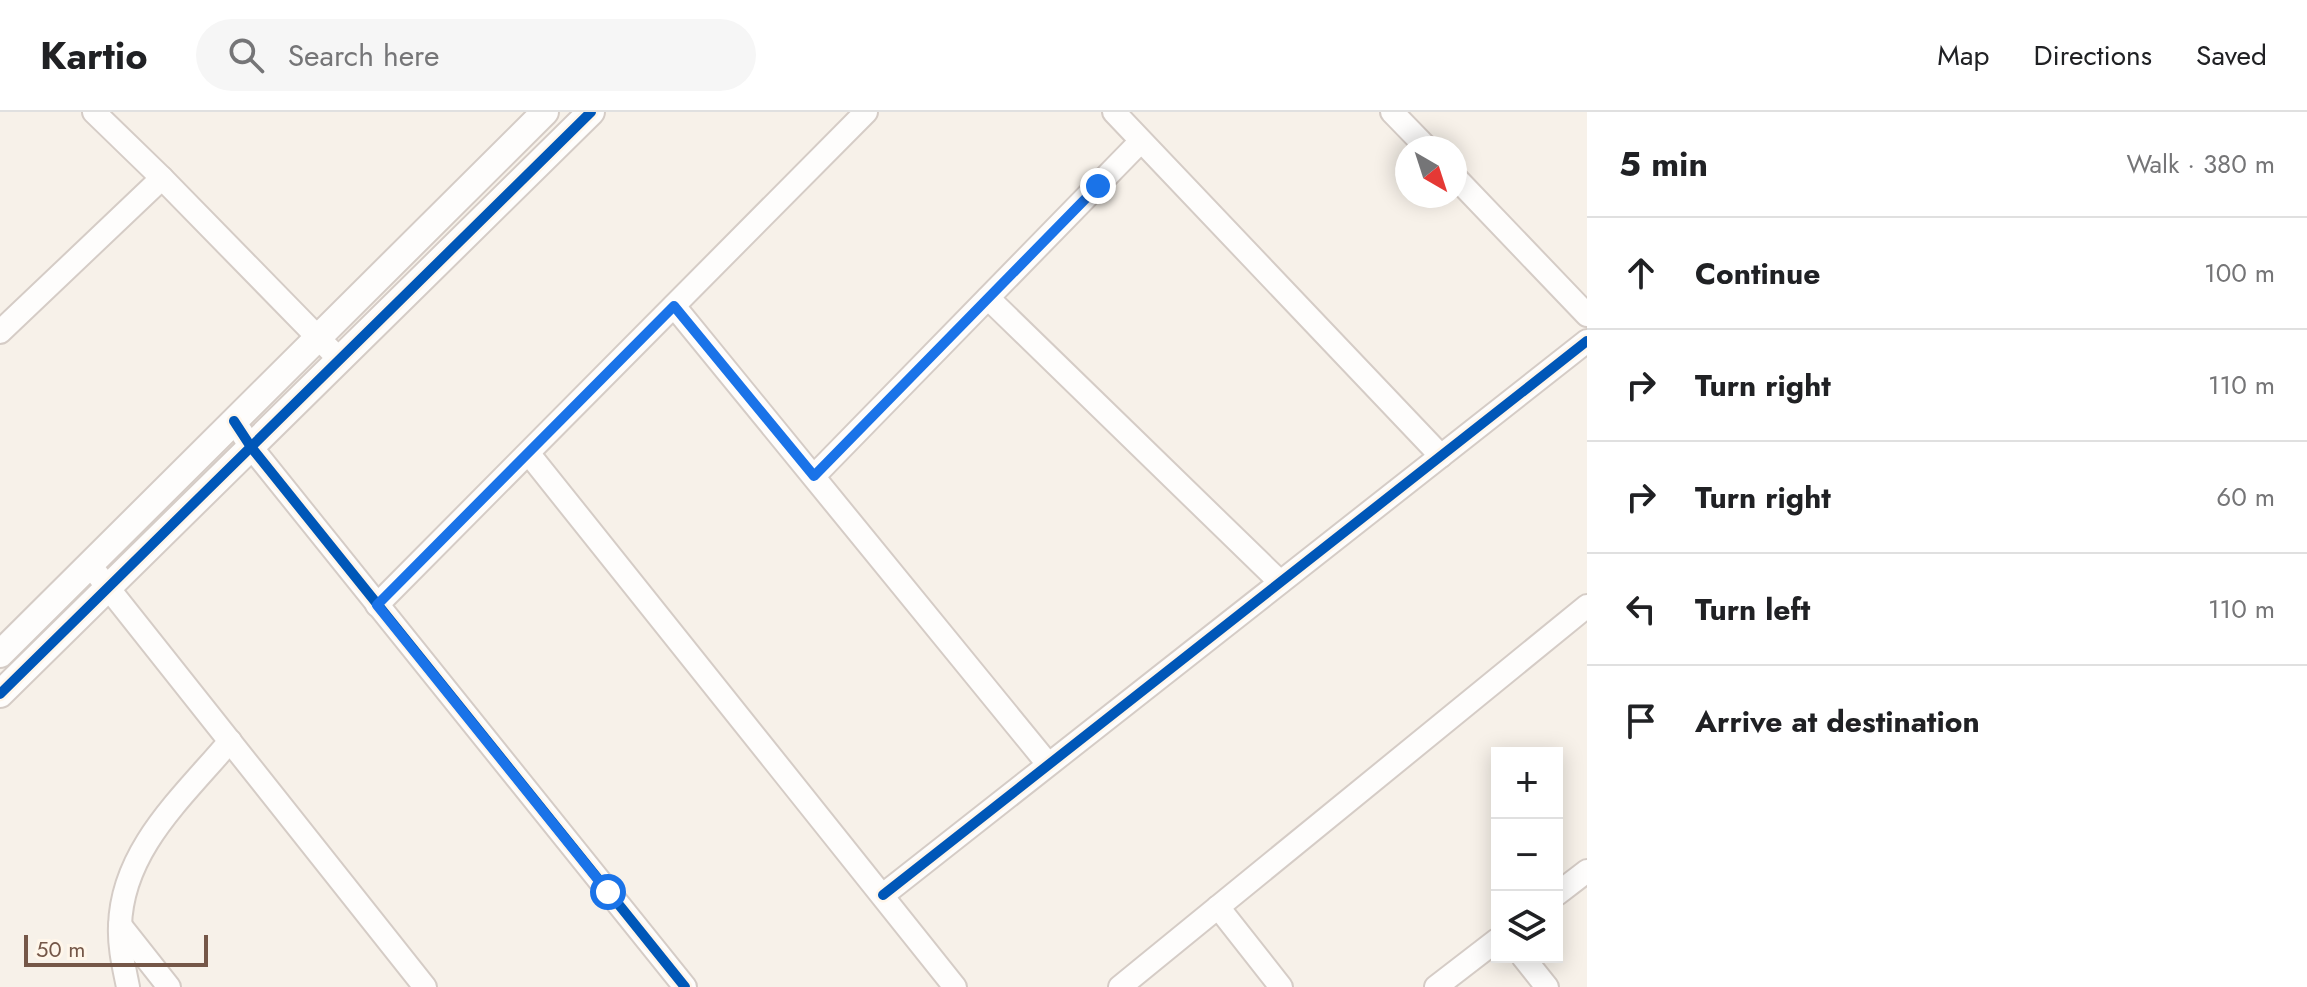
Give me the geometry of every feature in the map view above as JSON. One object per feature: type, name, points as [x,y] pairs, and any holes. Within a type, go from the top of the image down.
[{"type":"street","points":[[94,112],[339,359]]},
{"type":"street","points":[[0,654],[545,112]]},
{"type":"street","points":[[0,694],[591,112]]},
{"type":"street","points":[[377,605],[866,112]]},
{"type":"street","points":[[1114,112],[1441,456]]},
{"type":"street","points":[[1392,112],[1415,136]]},
{"type":"street","points":[[814,476],[1141,141]]},
{"type":"street","points":[[1,330],[162,178]]},
{"type":"street","points":[[1467,190],[1587,315]]},
{"type":"street","points":[[988,298],[1280,582]]},
{"type":"street","points":[[674,306],[1048,764]]},
{"type":"street","points":[[883,895],[1587,341]]},
{"type":"street","points":[[234,421],[251,447],[685,987]]},
{"type":"street","points":[[529,454],[955,987]]},
{"type":"street","points":[[90,565],[425,987]]},
{"type":"street","points":[[1120,987],[1587,606]]},
{"type":"street","points":[[128,987],[120,946],[120,925],[122,902],[137,857],[149,837],[230,741]]},
{"type":"street","points":[[1561,891],[1587,871]]},
{"type":"street","points":[[1218,907],[1281,987]]},
{"type":"street","points":[[120,925],[169,987]]},
{"type":"street","points":[[1436,987],[1491,945]]},
{"type":"street","points":[[1528,963],[1547,987]]},
{"type":"cycle path","points":[[0,694],[591,112]]},
{"type":"cycle path","points":[[883,895],[1587,341]]},
{"type":"cycle path","points":[[234,421],[251,447],[685,987]]},
{"type":"route","points":[[608,892],[377,605],[674,306],[814,476],[1098,186]]}]
